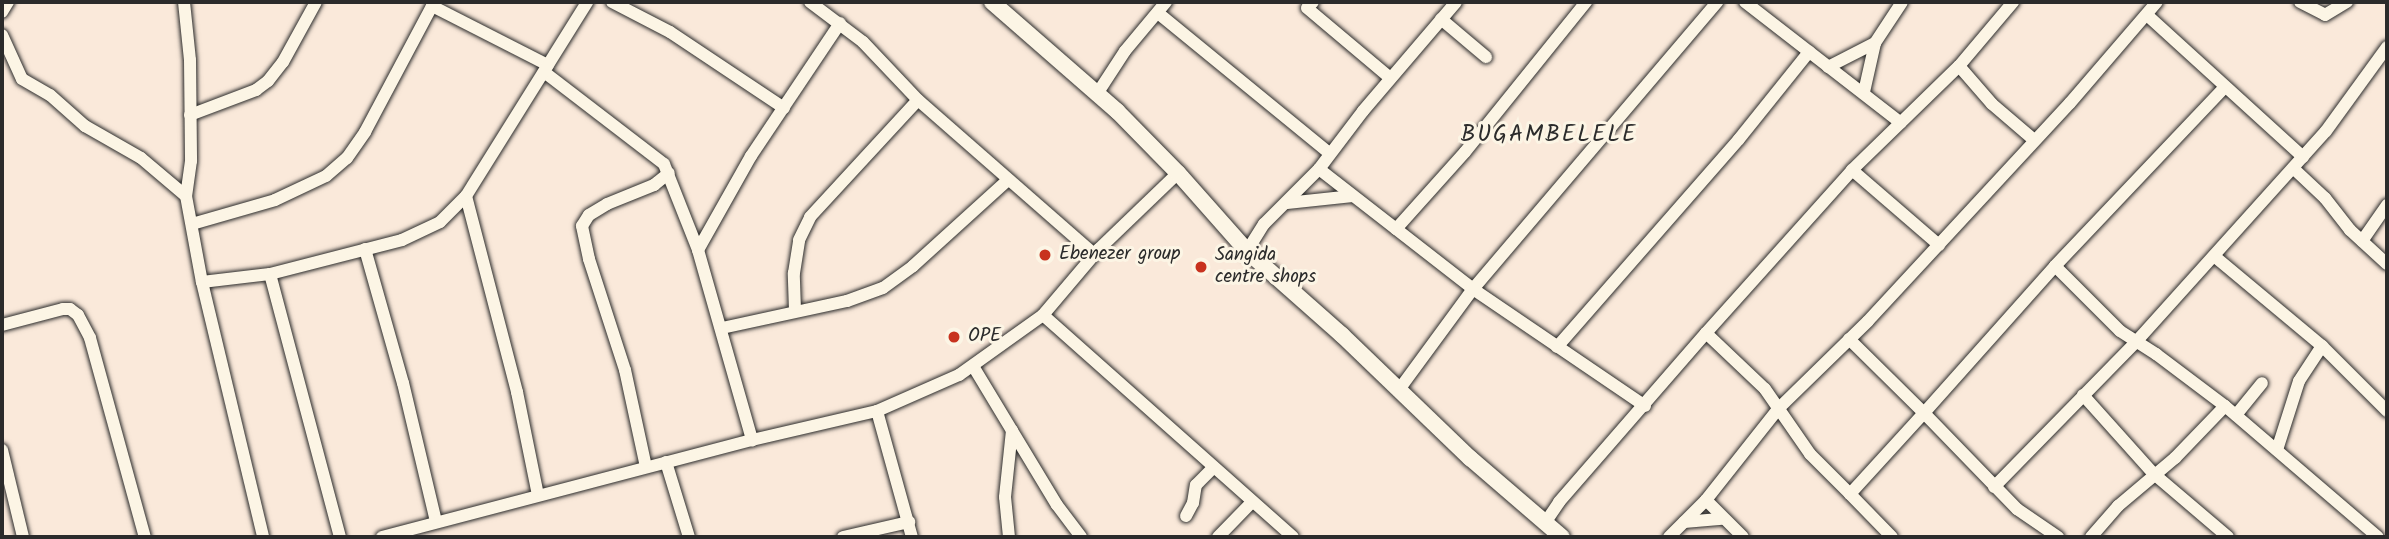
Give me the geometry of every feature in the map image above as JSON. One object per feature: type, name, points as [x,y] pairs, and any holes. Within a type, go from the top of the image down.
[{"type":"street","points":[[2,12],[8,2]]},
{"type":"street","points":[[184,2],[190,61],[191,161],[186,196],[202,282],[263,537]]},
{"type":"street","points":[[190,115],[256,90],[268,82],[283,62],[316,2]]},
{"type":"street","points":[[440,222],[466,196],[587,2]]},
{"type":"street","points":[[612,2],[670,32],[784,108]]},
{"type":"street","points":[[810,2],[863,42],[918,100],[1094,254]]},
{"type":"street","points":[[992,2],[1097,94],[1178,173],[1247,251],[1342,335],[1398,391],[1562,537]]},
{"type":"street","points":[[1247,251],[1264,224],[1319,169],[1390,78],[1456,2]]},
{"type":"street","points":[[1396,229],[1465,152],[1586,2]]},
{"type":"street","points":[[1398,391],[1473,289],[1717,2]]},
{"type":"street","points":[[1745,2],[1901,122]]},
{"type":"street","points":[[1864,92],[1875,43],[1902,2]]},
{"type":"street","points":[[1545,523],[1559,502],[1852,170],[1959,66],[2013,2]]},
{"type":"street","points":[[2300,2],[2325,15],[2347,2]]},
{"type":"street","points":[[192,224],[287,195],[326,176],[347,158],[365,132],[433,4],[546,69],[659,158],[668,173],[698,250],[752,440]]},
{"type":"street","points":[[1306,4],[1390,78]]},
{"type":"street","points":[[1669,537],[1706,500],[1779,408],[1939,245],[2150,6],[2225,87],[2303,157]]},
{"type":"street","points":[[1097,94],[1125,51],[1162,7],[1329,153]]},
{"type":"street","points":[[1441,19],[1486,57]]},
{"type":"street","points":[[698,250],[741,173],[840,23]]},
{"type":"street","points":[[2,35],[22,79],[50,95],[85,126],[141,158],[186,196]]},
{"type":"street","points":[[1828,67],[1875,43]]},
{"type":"street","points":[[1994,487],[2135,343],[2303,157],[2339,116],[2387,47]]},
{"type":"street","points":[[1557,347],[1739,139],[1808,52]]},
{"type":"street","points":[[1959,66],[1992,104],[2033,139]]},
{"type":"street","points":[[1850,494],[2054,266],[2225,87]]},
{"type":"street","points":[[795,310],[799,240],[810,217],[918,100]]},
{"type":"street","points":[[2293,168],[2387,264]]},
{"type":"street","points":[[1319,169],[1473,289],[1645,406]]},
{"type":"street","points":[[1852,170],[1939,245]]},
{"type":"street","points":[[646,467],[625,370],[589,259],[582,226],[589,215],[607,204],[654,185],[668,173]]},
{"type":"street","points":[[383,537],[646,467],[877,411],[959,376],[1042,315],[1094,254],[1178,173]]},
{"type":"street","points":[[722,328],[795,310],[847,301],[883,288],[913,267],[1008,180]]},
{"type":"street","points":[[466,196],[528,441],[538,495]]},
{"type":"street","points":[[1286,203],[1353,196]]},
{"type":"street","points":[[2362,241],[2387,205]]},
{"type":"street","points":[[202,282],[270,274],[402,240],[440,222],[461,217],[474,225]]},
{"type":"street","points":[[365,249],[403,383],[436,522]]},
{"type":"street","points":[[2214,256],[2322,346],[2387,411]]},
{"type":"street","points":[[2054,266],[2135,343],[2156,354],[2225,406],[2378,537]]},
{"type":"street","points":[[270,274],[340,537]]},
{"type":"street","points":[[2,325],[63,309],[70,309],[78,315],[90,338],[145,537]]},
{"type":"street","points":[[1042,315],[1293,537]]},
{"type":"street","points":[[1706,334],[1749,372],[1779,408],[1810,454],[1892,537]]},
{"type":"street","points":[[1849,339],[2017,509],[2058,537]]},
{"type":"street","points":[[2277,450],[2299,381],[2322,346]]},
{"type":"street","points":[[973,366],[1057,505],[1081,537]]},
{"type":"street","points":[[2236,415],[2262,383]]},
{"type":"street","points":[[2083,395],[2154,474],[2228,537]]},
{"type":"street","points":[[2091,537],[2118,506],[2175,458],[2225,406]]},
{"type":"street","points":[[877,411],[912,537]]},
{"type":"street","points":[[1009,537],[1005,497],[1012,429]]},
{"type":"street","points":[[2,450],[23,537]]},
{"type":"street","points":[[666,462],[689,537]]},
{"type":"street","points":[[1186,516],[1194,503],[1196,485],[1214,467]]},
{"type":"street","points":[[1706,500],[1722,519],[1743,537]]},
{"type":"street","points":[[1219,537],[1252,502]]},
{"type":"street","points":[[1684,522],[1722,519]]},
{"type":"street","points":[[844,537],[909,522]]},
{"type":"place","name":"Ebenezer group","points":[[1045,255]]},
{"type":"place","name":"Sangida centre shops","points":[[1201,267]]},
{"type":"place","name":"OPE","points":[[954,337]]},
{"type":"district","name":"BUGAMBELELE","points":[[1549,135]]}]
